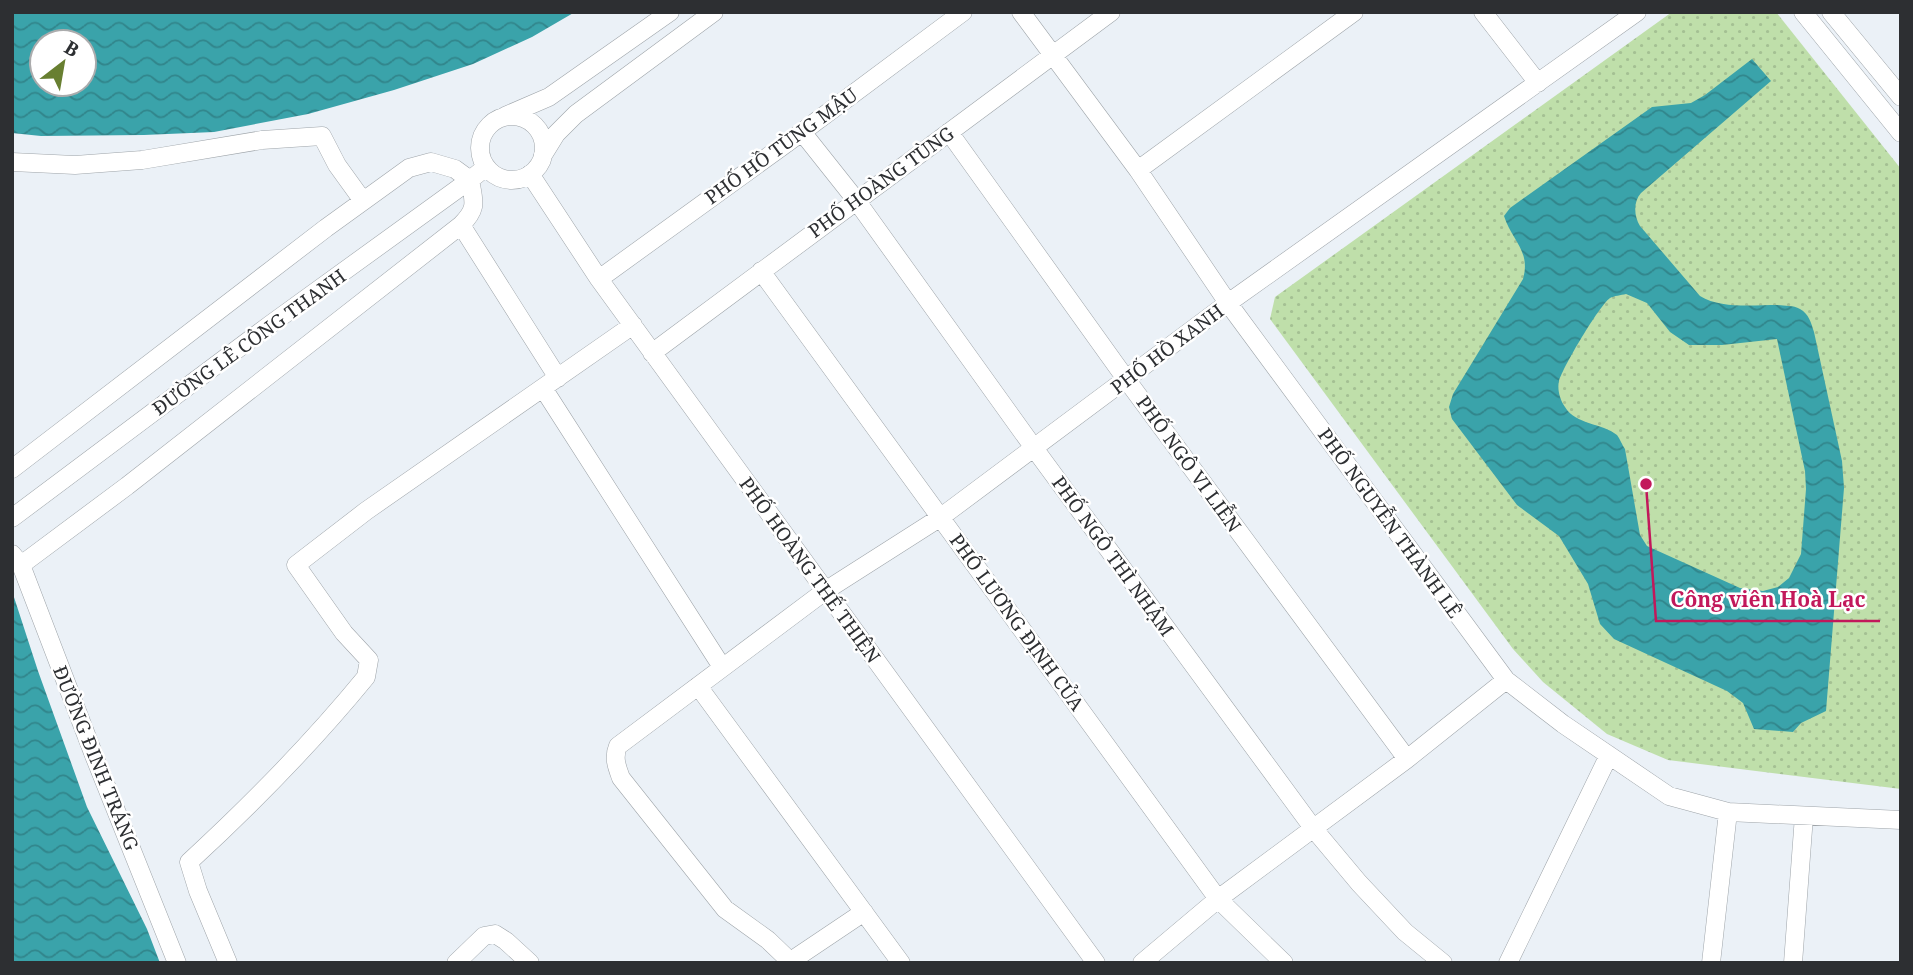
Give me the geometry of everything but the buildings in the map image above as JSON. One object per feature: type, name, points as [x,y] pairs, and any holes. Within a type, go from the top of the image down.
[{"type":"street","points":[[670,12],[549,97],[493,122],[481,138],[482,163],[503,179],[513,180],[530,174],[539,165],[556,134],[576,114],[714,12]]},
{"type":"street","name":"PHỐ HỒ TÙNG MẬU","points":[[599,279],[963,12]]},
{"type":"street","name":"PHỐ NGUYỄN THÀNH LÊ","points":[[1021,12],[1138,170],[1228,303],[1506,680],[1669,796],[1728,812],[1901,820]]},
{"type":"street","name":"PHỐ HOÀNG TÙNG","points":[[652,353],[1111,12]]},
{"type":"street","points":[[1138,170],[1354,12]]},
{"type":"street","points":[[1483,12],[1538,83]]},
{"type":"street","name":"PHỐ HỒ XANH","points":[[791,962],[768,940],[725,909],[621,778],[615,760],[618,746],[825,591],[941,517],[1228,303],[1637,12]]},
{"type":"street","points":[[1802,12],[1901,132]]},
{"type":"street","points":[[1832,12],[1901,97]]},
{"type":"street","points":[[503,117],[525,118],[534,124],[541,133],[543,155]]},
{"type":"street","name":"PHỐ NGÔ THÌ NHẬM","points":[[802,132],[856,200],[1313,828],[1405,932],[1443,963]]},
{"type":"street","name":"PHỐ NGÔ VI LIỄN","points":[[949,132],[1126,379],[1407,759]]},
{"type":"street","points":[[12,162],[75,164],[142,160],[262,140],[322,135],[337,164],[363,201]]},
{"type":"street","points":[[12,469],[409,168],[431,162],[455,169],[470,180],[475,205],[471,215],[461,225],[127,486],[17,560]]},
{"type":"street","name":"ĐƯỜNG LÊ CÔNG THANH","points":[[12,518],[486,167]]},
{"type":"street","name":"PHỐ HOÀNG THẾ THIỆN","points":[[530,174],[599,279],[652,353],[1096,963]]},
{"type":"street","points":[[461,225],[550,383],[722,667]]},
{"type":"street","name":"PHỐ LƯƠNG ĐỊNH CỦA","points":[[761,271],[1218,899],[1284,963]]},
{"type":"street","points":[[228,963],[189,862],[242,814],[331,719],[366,677],[368,668],[369,660],[344,633],[296,565],[366,511],[633,326]]},
{"type":"street","name":"ĐƯỜNG ĐINH TRÁNG","points":[[17,560],[177,963]]},
{"type":"street","points":[[1142,963],[1218,899],[1407,759],[1506,680]]},
{"type":"street","points":[[698,686],[901,963]]},
{"type":"street","points":[[1508,963],[1609,755]]},
{"type":"street","points":[[1711,963],[1728,812]]},
{"type":"street","points":[[1793,963],[1804,816]]},
{"type":"street","points":[[791,962],[864,912]]},
{"type":"street","points":[[456,963],[484,936],[495,934],[530,963]]},
{"type":"green space","points":[[1672,12],[1776,12],[1901,169],[1901,789],[1668,760],[1607,734],[1543,682],[1513,649],[1270,319],[1275,297]]},
{"type":"water","points":[[12,12],[575,12],[532,37],[473,64],[308,114],[214,132],[41,136],[12,133]]},
{"type":"water","points":[[1752,59],[1771,81],[1641,193],[1636,205],[1638,222],[1700,296],[1727,305],[1792,306],[1806,313],[1814,332],[1842,461],[1844,488],[1826,711],[1801,723],[1793,732],[1754,729],[1743,703],[1727,691],[1614,639],[1600,624],[1588,584],[1559,536],[1517,505],[1452,419],[1449,407],[1453,394],[1523,279],[1523,253],[1504,216],[1510,208],[1652,107],[1691,103]],"holes":[[[1626,294],[1647,303],[1670,332],[1689,345],[1722,345],[1777,339],[1805,471],[1806,489],[1801,554],[1789,578],[1778,587],[1763,591],[1740,588],[1647,546],[1640,535],[1625,449],[1617,435],[1582,421],[1570,413],[1562,401],[1558,387],[1562,374],[1605,303],[1610,298]]]},
{"type":"water","points":[[12,591],[87,807],[147,929],[160,963],[12,963]]},
{"type":"place","name":"Công viên Hoà Lạc","points":[[1646,484]]}]
